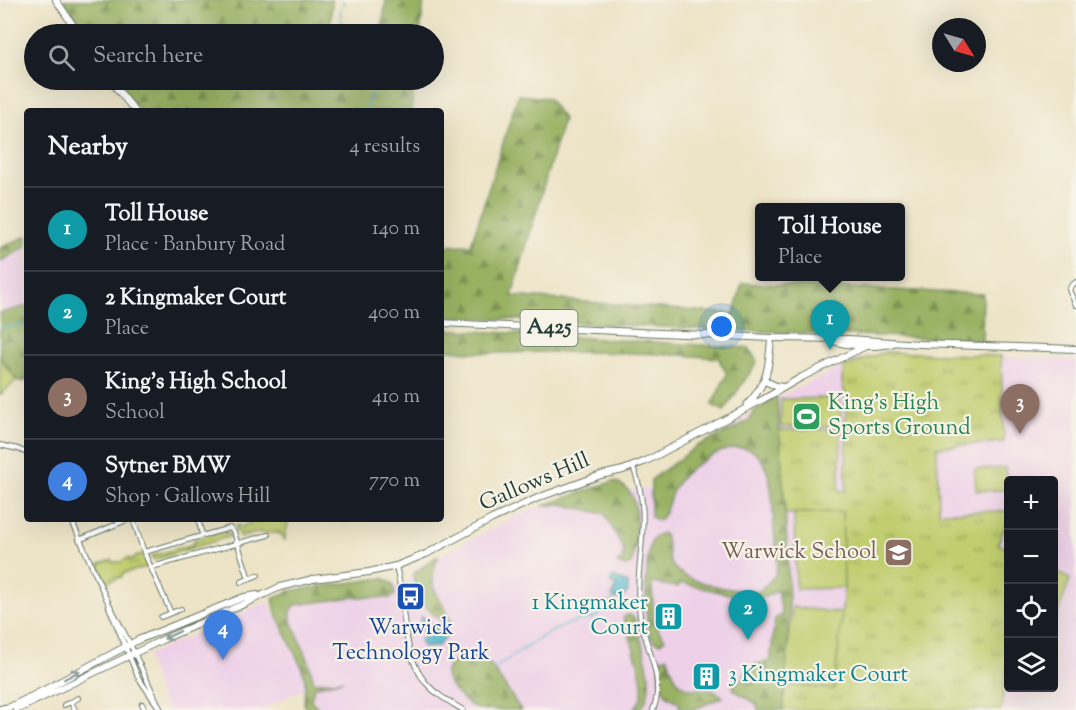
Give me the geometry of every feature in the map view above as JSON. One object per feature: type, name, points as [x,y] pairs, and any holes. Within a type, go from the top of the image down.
[{"type":"street","points":[[56,0],[72,24]]},
{"type":"street","points":[[118,90],[133,108]]},
{"type":"street","points":[[1076,282],[1069,290],[1076,305]]},
{"type":"street","name":"A425","points":[[444,323],[1076,349]]},
{"type":"street","name":"Gallows Hill","points":[[745,408],[765,381],[771,338]]},
{"type":"street","name":"A425","points":[[830,340],[843,344],[885,345],[895,343]]},
{"type":"street","name":"Gallows Hill","points":[[16,710],[131,654],[263,594],[294,583],[396,566],[426,554],[492,519],[580,479],[633,467],[671,449],[801,377],[872,344]]},
{"type":"street","points":[[765,381],[774,386],[783,387]]},
{"type":"street","points":[[0,445],[24,452]]},
{"type":"street","points":[[633,467],[642,501],[644,527],[639,605],[657,680],[657,700],[653,710]]},
{"type":"street","points":[[72,522],[131,654],[161,710]]},
{"type":"street","points":[[80,540],[124,522]]},
{"type":"street","points":[[132,522],[171,613]]},
{"type":"street","points":[[199,522],[202,534]]},
{"type":"street","points":[[144,552],[230,528],[238,542],[249,579]]},
{"type":"street","points":[[152,567],[268,535]]},
{"type":"street","points":[[396,566],[407,637],[416,668],[436,693],[463,710]]},
{"type":"street","points":[[241,582],[258,575]]},
{"type":"street","name":"Gallows Hill","points":[[0,709],[10,707],[166,627],[244,597],[263,594]]},
{"type":"street","points":[[161,617],[181,609]]},
{"type":"street","points":[[64,705],[78,698]]},
{"type":"street","points":[[71,702],[75,710]]},
{"type":"street","points":[[142,704],[144,710]]},
{"type":"shaded area","points":[[24,248],[24,307],[0,313],[0,262]]},
{"type":"shaded area","points":[[885,352],[1076,360],[1076,710],[322,710],[310,696],[305,664],[281,602],[408,583],[414,569],[521,514],[542,506],[561,504],[584,510],[619,491],[650,488],[657,476],[772,400],[842,367],[844,363]]},
{"type":"shaded area","points":[[268,601],[301,666],[305,679],[304,689],[261,710],[167,710],[159,696],[147,655]]},
{"type":"green space","points":[[64,0],[332,0],[331,24],[80,24]]},
{"type":"green space","points":[[386,0],[424,0],[421,24],[382,24]]},
{"type":"green space","points":[[123,90],[414,90],[411,108],[138,108]]},
{"type":"green space","points":[[518,95],[548,98],[563,119],[512,296],[734,314],[742,283],[983,294],[982,340],[444,316],[444,246],[471,245]]},
{"type":"green space","points":[[24,237],[24,248],[0,262],[0,248]]},
{"type":"green space","points":[[24,307],[23,382],[17,380],[0,358],[0,313]]},
{"type":"green space","points":[[444,329],[749,348],[757,362],[724,411],[712,405],[727,374],[718,358],[614,353],[496,353],[444,348]]},
{"type":"green space","name":"Warwick School","points":[[885,352],[1001,356],[1004,442],[937,447],[939,512],[1004,511],[1004,530],[998,544],[1004,547],[1004,689],[1001,710],[783,710],[785,685],[834,689],[844,588],[841,512],[784,514],[779,430],[841,429],[839,491],[846,491],[846,398],[842,382],[843,367]]},
{"type":"green space","points":[[0,358],[17,380],[0,395]]},
{"type":"green space","points":[[777,396],[788,553],[787,671],[783,710],[758,710],[757,704],[734,690],[733,686],[744,676],[748,666],[770,661],[775,619],[782,615],[778,590],[765,597],[741,597],[682,583],[677,587],[652,583],[654,624],[665,639],[660,643],[653,640],[649,632],[646,591],[652,541],[663,533],[672,565],[678,572],[699,582],[758,592],[771,580],[776,572],[777,557],[772,496],[765,465],[757,454],[746,448],[731,449],[711,456],[681,478],[664,514],[658,521],[651,516],[651,480],[697,446],[749,420],[754,411]]},
{"type":"green space","points":[[840,398],[841,426],[781,427],[781,399]]},
{"type":"green space","points":[[1006,468],[1004,490],[976,491],[975,469]]},
{"type":"green space","points":[[614,481],[631,493],[636,511],[635,549],[631,564],[626,566],[617,564],[625,552],[605,514],[561,504],[542,506]]},
{"type":"green space","points":[[842,512],[844,588],[796,589],[794,513]]},
{"type":"green space","points":[[252,522],[288,522],[285,541],[277,533],[259,532],[240,538],[235,527],[238,525],[241,527]]},
{"type":"green space","points":[[220,532],[229,532],[231,536],[153,560],[151,556],[194,544],[194,540]]},
{"type":"green space","points":[[142,554],[148,567],[124,573],[121,577],[106,582],[99,564],[112,560],[121,562],[128,558],[130,560]]},
{"type":"green space","points":[[438,556],[433,573],[433,586],[452,624],[434,615],[423,604],[414,583],[413,574]]},
{"type":"green space","points":[[1058,573],[1070,579],[1058,613]]},
{"type":"green space","points":[[383,578],[393,584],[395,595],[390,598],[355,597],[295,605],[291,612],[291,620],[308,659],[314,682],[343,680],[314,687],[311,700],[320,710],[308,710],[304,705],[305,679],[301,666],[276,613],[273,599],[289,591]]},
{"type":"green space","points":[[792,607],[842,613],[834,689],[785,685]]},
{"type":"green space","points":[[627,615],[635,619],[648,666],[648,691],[639,710],[633,710],[641,698],[642,681],[623,618]]},
{"type":"green space","points":[[464,655],[491,665],[521,710],[478,709],[457,693],[448,682],[446,671],[451,663]]},
{"type":"green space","points":[[668,657],[679,683],[686,688],[708,690],[723,697],[692,710],[679,707],[679,702],[666,694],[661,682],[661,658]]},
{"type":"water","points":[[614,577],[628,583],[628,592],[623,597],[615,599],[612,596],[617,586],[610,580]]},
{"type":"water","points":[[422,616],[434,627],[444,631],[445,638],[438,646],[426,648],[422,646],[420,639],[427,634],[421,630],[419,623]]},
{"type":"waterway","points":[[340,24],[342,22],[340,11],[344,4],[342,0]]},
{"type":"waterway","points":[[367,108],[373,90]]},
{"type":"waterway","points":[[0,328],[24,324]]},
{"type":"waterway","points":[[493,669],[555,630],[581,620],[595,618],[614,598]]},
{"type":"place","name":"Toll House","points":[[830,350]]},
{"type":"place","name":"King's High Sports Ground","points":[[807,417]]},
{"type":"place","name":"King's High School","points":[[1020,434]]},
{"type":"place","name":"Warwick School","points":[[898,553]]},
{"type":"place","name":"Warwick Technology Park","points":[[411,597]]},
{"type":"place","name":"1 Kingmaker Court","points":[[669,617]]},
{"type":"place","name":"2 Kingmaker Court","points":[[748,640]]},
{"type":"place","name":"Sytner BMW","points":[[223,660]]},
{"type":"place","name":"3 Kingmaker Court","points":[[707,676]]}]
